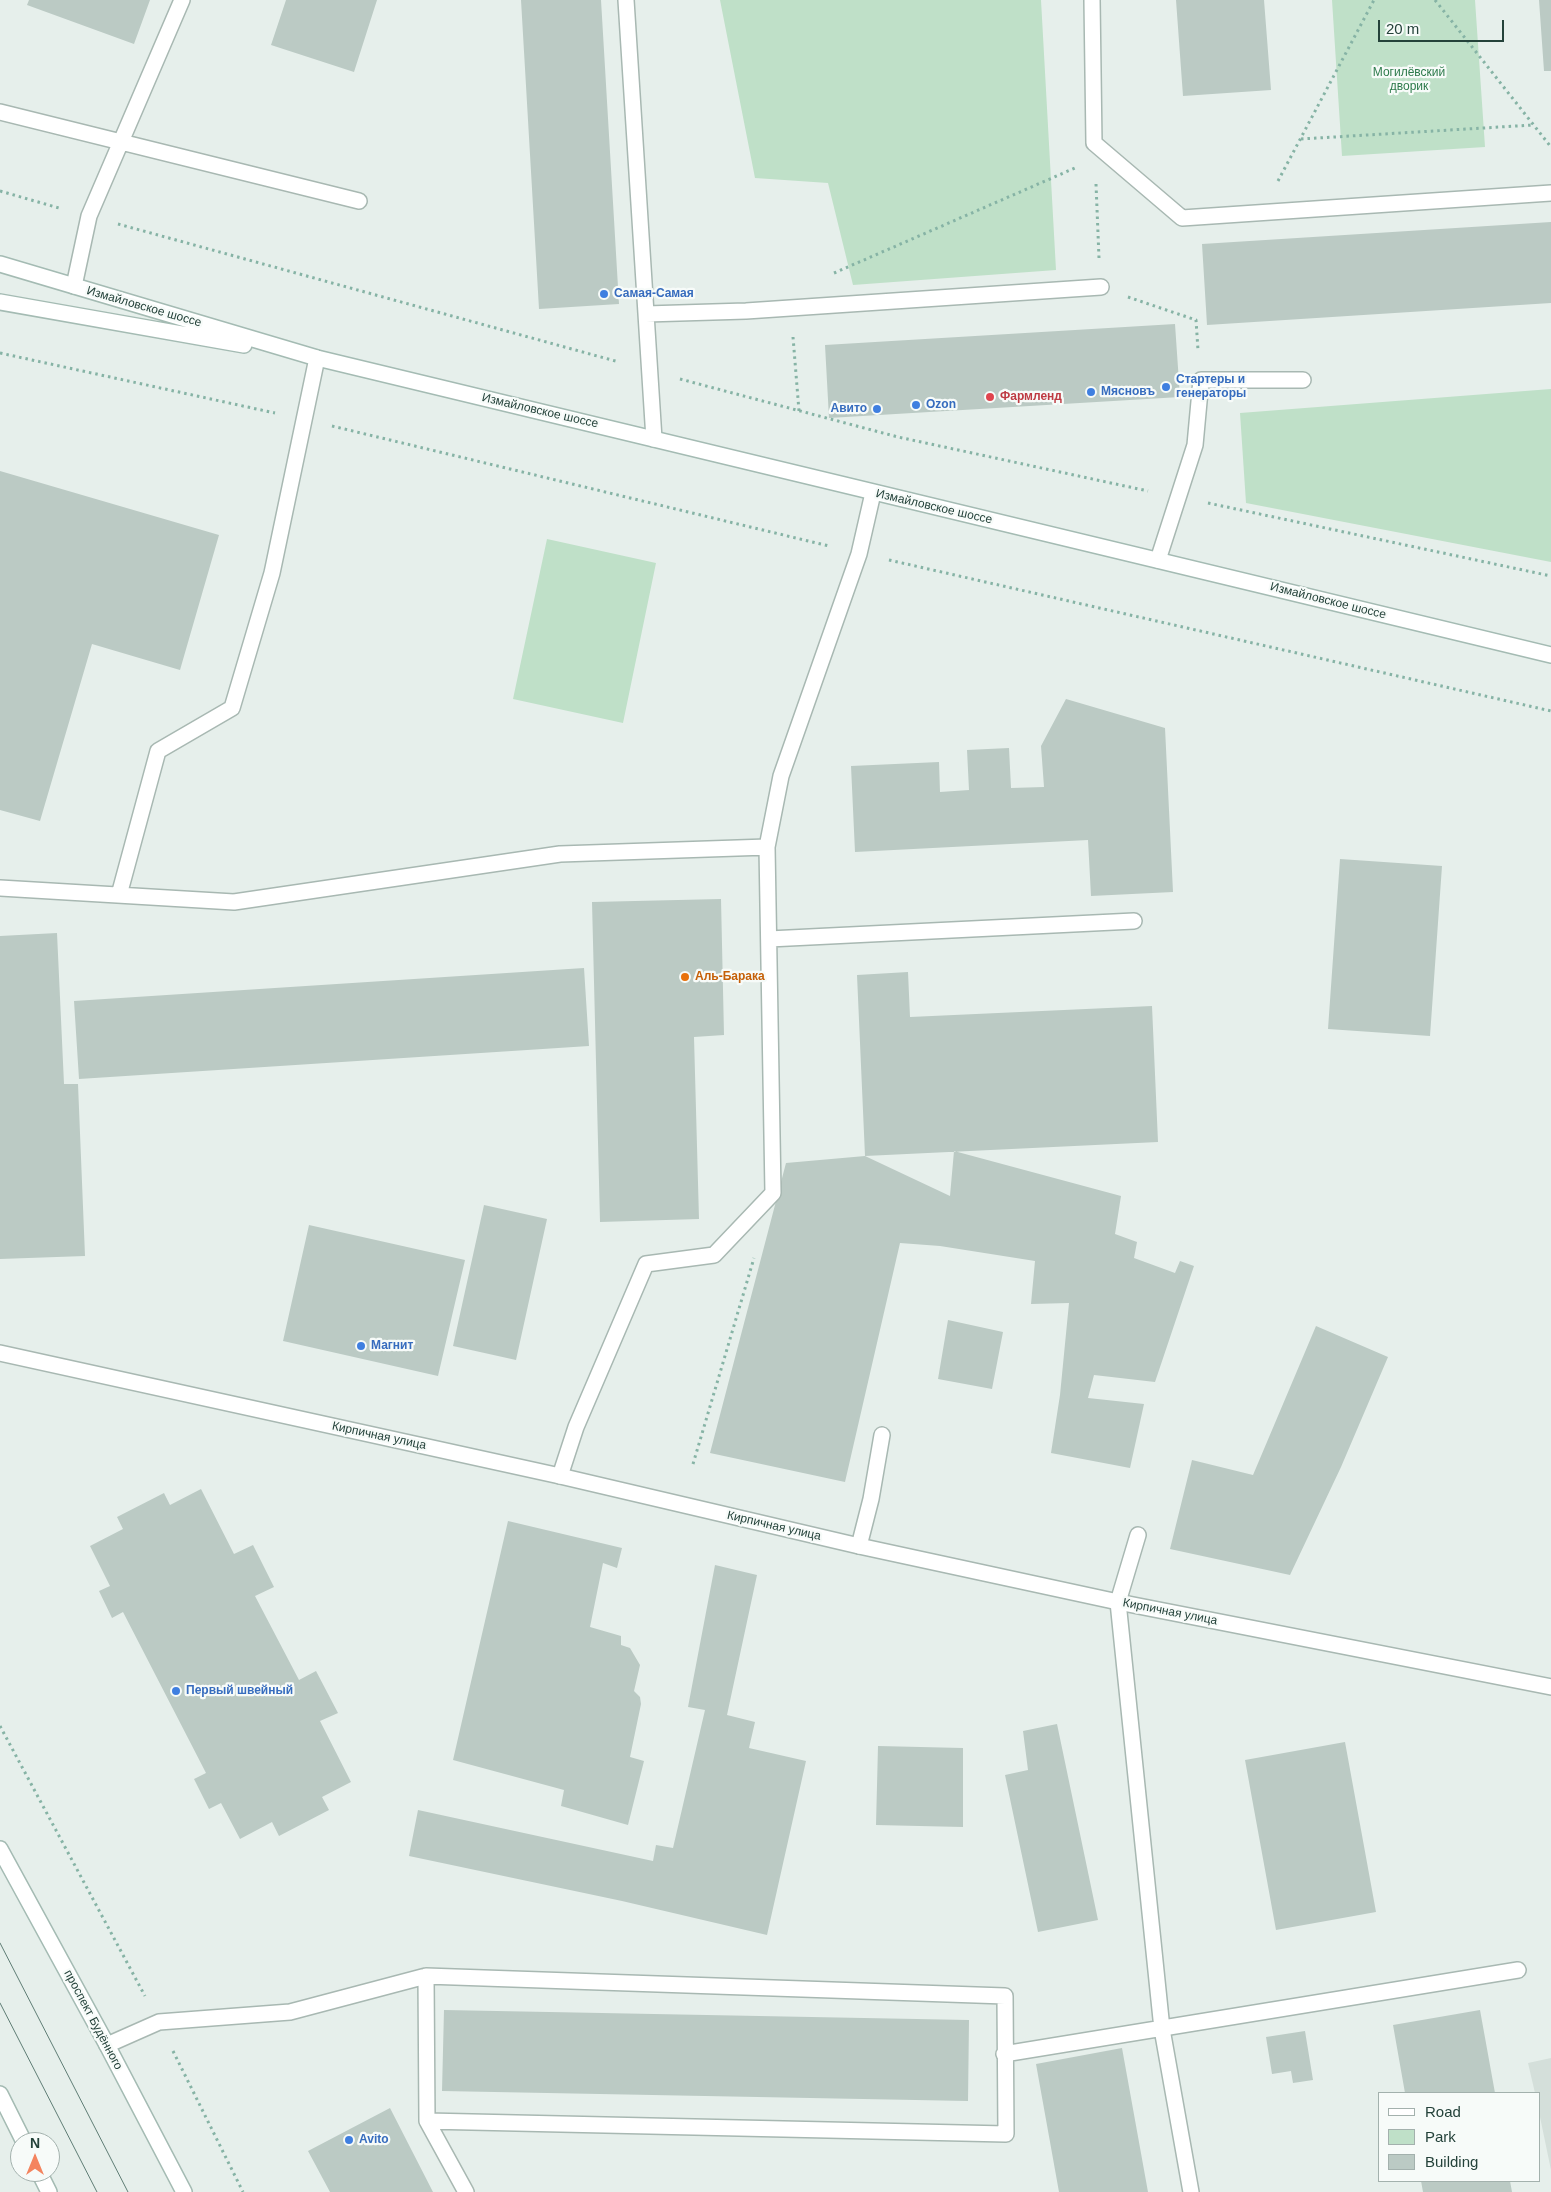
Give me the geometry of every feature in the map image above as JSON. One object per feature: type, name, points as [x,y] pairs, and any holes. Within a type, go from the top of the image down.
[{"type":"main road","points":[[74,286],[89,216],[182,0]]},
{"type":"main road","points":[[626,0],[654,439]]},
{"type":"main road","points":[[1092,0],[1094,143],[1182,218],[1551,193]]},
{"type":"main road","points":[[0,112],[359,201]]},
{"type":"main road","name":"Измайловское шоссе","points":[[0,264],[317,358],[1551,655]]},
{"type":"main road","points":[[646,314],[790,308],[1101,287]]},
{"type":"main road","name":"Измайловское шоссе","points":[[0,302],[317,358]]},
{"type":"main road","points":[[118,895],[158,751],[232,708],[272,573],[317,358]]},
{"type":"main road","points":[[1158,560],[1195,445],[1201,380],[1303,380]]},
{"type":"main road","points":[[560,1476],[576,1427],[646,1264],[714,1255],[773,1193],[767,847],[781,776],[859,554],[873,493]]},
{"type":"main road","points":[[0,888],[234,902],[560,854],[767,847]]},
{"type":"main road","points":[[768,939],[1134,921]]},
{"type":"main road","name":"Кирпичная улица","points":[[0,1353],[560,1476],[859,1546],[1118,1602],[1551,1687]]},
{"type":"main road","points":[[859,1546],[871,1499],[882,1435]]},
{"type":"main road","points":[[1138,1535],[1118,1602],[1162,2029],[1191,2192]]},
{"type":"main road","name":"проспект Будённого","points":[[0,1849],[107,2045],[184,2192]]},
{"type":"main road","points":[[1004,2054],[1518,1970]]},
{"type":"main road","points":[[426,1976],[427,2121],[466,2192]]},
{"type":"main road","points":[[107,2045],[159,2022],[290,2012],[426,1976],[1005,1996],[1006,2134],[427,2121]]},
{"type":"main road","points":[[0,2094],[19,2132]]},
{"type":"path","points":[[1262,213],[1374,0]]},
{"type":"path","points":[[1435,0],[1551,147]]},
{"type":"path","points":[[1300,139],[1533,125]]},
{"type":"path","points":[[1094,143],[1101,287],[1196,320],[1201,380]]},
{"type":"path","points":[[829,275],[1094,159]]},
{"type":"path","points":[[0,191],[898,437],[1551,576]]},
{"type":"path","points":[[790,308],[799,411]]},
{"type":"path","points":[[0,353],[304,419],[859,554],[1551,711]]},
{"type":"path","points":[[693,1464],[756,1249]]},
{"type":"path","points":[[0,1726],[159,2022],[243,2192]]},
{"type":"shaded area","points":[[1551,2058],[1551,2170],[1541,2122],[1541,2092],[1535,2092],[1528,2063]]},
{"type":"green space","points":[[720,0],[1041,0],[1056,270],[853,285],[828,183],[755,178]]},
{"type":"green space","name":"Могилёвский дворик","points":[[1332,0],[1475,0],[1485,147],[1342,156]]},
{"type":"green space","points":[[1551,389],[1551,562],[1246,503],[1240,413]]},
{"type":"green space","points":[[547,539],[656,563],[623,723],[513,699]]},
{"type":"building","points":[[29,0],[150,0],[134,44],[27,5]]},
{"type":"building","points":[[286,0],[377,0],[354,72],[271,45]]},
{"type":"building","points":[[521,0],[601,0],[619,304],[539,309]]},
{"type":"building","points":[[1176,0],[1264,0],[1271,90],[1183,96]]},
{"type":"building","points":[[1539,0],[1551,0],[1551,71],[1544,71]]},
{"type":"building","points":[[1551,222],[1551,303],[1207,325],[1202,244]]},
{"type":"building","points":[[1175,324],[1180,397],[829,418],[825,345]]},
{"type":"building","points":[[0,471],[219,535],[180,670],[92,644],[40,821],[0,810]]},
{"type":"building","points":[[1066,699],[1165,728],[1173,892],[1091,896],[1088,840],[855,852],[851,766],[939,762],[940,792],[969,790],[967,750],[1009,748],[1011,788],[1044,787],[1041,746]]},
{"type":"building","points":[[1340,859],[1442,866],[1430,1036],[1328,1029]]},
{"type":"building","points":[[721,899],[724,1035],[694,1037],[699,1219],[600,1222],[592,902]]},
{"type":"building","points":[[57,933],[64,1084],[78,1084],[85,1256],[0,1259],[0,936]]},
{"type":"building","points":[[584,968],[589,1046],[79,1079],[74,1001]]},
{"type":"building","points":[[908,972],[910,1017],[1152,1006],[1158,1142],[865,1156],[857,975]]},
{"type":"building","points":[[954,1151],[1121,1196],[1115,1234],[1137,1242],[1134,1258],[1175,1273],[1180,1261],[1194,1266],[1155,1382],[1094,1375],[1088,1398],[1144,1404],[1130,1468],[1051,1453],[1060,1395],[1069,1303],[1031,1304],[1035,1261],[940,1246],[900,1243],[845,1482],[710,1453],[786,1163],[865,1156],[950,1196]]},
{"type":"building","points":[[484,1205],[547,1219],[516,1360],[453,1346]]},
{"type":"building","points":[[309,1225],[465,1260],[438,1376],[283,1341]]},
{"type":"building","points":[[948,1320],[1003,1332],[992,1389],[938,1379]]},
{"type":"building","points":[[1316,1326],[1388,1357],[1341,1467],[1290,1575],[1170,1549],[1192,1460],[1253,1475]]},
{"type":"building","points":[[201,1489],[234,1554],[253,1545],[274,1587],[255,1596],[299,1680],[316,1671],[338,1713],[320,1721],[351,1782],[322,1797],[329,1810],[279,1836],[272,1822],[240,1839],[221,1803],[209,1809],[194,1779],[206,1773],[123,1612],[112,1618],[99,1591],[110,1586],[90,1546],[123,1529],[117,1517],[164,1493],[170,1505]]},
{"type":"building","points":[[508,1521],[622,1548],[617,1568],[603,1563],[590,1627],[621,1636],[621,1645],[630,1648],[640,1665],[634,1691],[640,1697],[641,1704],[630,1757],[644,1761],[628,1825],[561,1806],[564,1790],[453,1760]]},
{"type":"building","points":[[715,1565],[757,1575],[727,1715],[755,1722],[749,1748],[806,1761],[767,1935],[622,1901],[409,1856],[418,1810],[653,1861],[656,1845],[673,1848],[705,1710],[688,1707]]},
{"type":"building","points":[[1057,1724],[1098,1920],[1038,1932],[1005,1775],[1028,1770],[1023,1731]]},
{"type":"building","points":[[1345,1742],[1376,1912],[1276,1930],[1245,1760]]},
{"type":"building","points":[[878,1746],[963,1748],[963,1827],[876,1825]]},
{"type":"building","points":[[444,2010],[969,2020],[968,2101],[442,2091]]},
{"type":"building","points":[[1480,2010],[1495,2092],[1405,2092],[1393,2025]]},
{"type":"building","points":[[1305,2031],[1313,2080],[1293,2083],[1291,2071],[1272,2074],[1266,2037]]},
{"type":"building","points":[[1122,2048],[1148,2192],[1059,2192],[1036,2064]]},
{"type":"building","points":[[390,2108],[433,2192],[330,2192],[308,2151]]},
{"type":"building","points":[[1421,2182],[1510,2182],[1512,2192],[1423,2192]]},
{"type":"tram line","points":[[0,1943],[128,2192]]},
{"type":"tram line","points":[[0,2003],[97,2192]]},
{"type":"place","name":"Самая-Самая","points":[[604,294]]},
{"type":"place","name":"Стартеры и генераторы","points":[[1166,387]]},
{"type":"place","name":"Мясновъ","points":[[1091,392]]},
{"type":"place","name":"Фармленд","points":[[990,397]]},
{"type":"place","name":"Ozon","points":[[916,405]]},
{"type":"place","name":"Авито","points":[[877,409]]},
{"type":"place","name":"Аль-Барака","points":[[685,977]]},
{"type":"place","name":"Магнит","points":[[361,1346]]},
{"type":"place","name":"Первый швейный","points":[[176,1691]]},
{"type":"place","name":"Avito","points":[[349,2140]]}]
